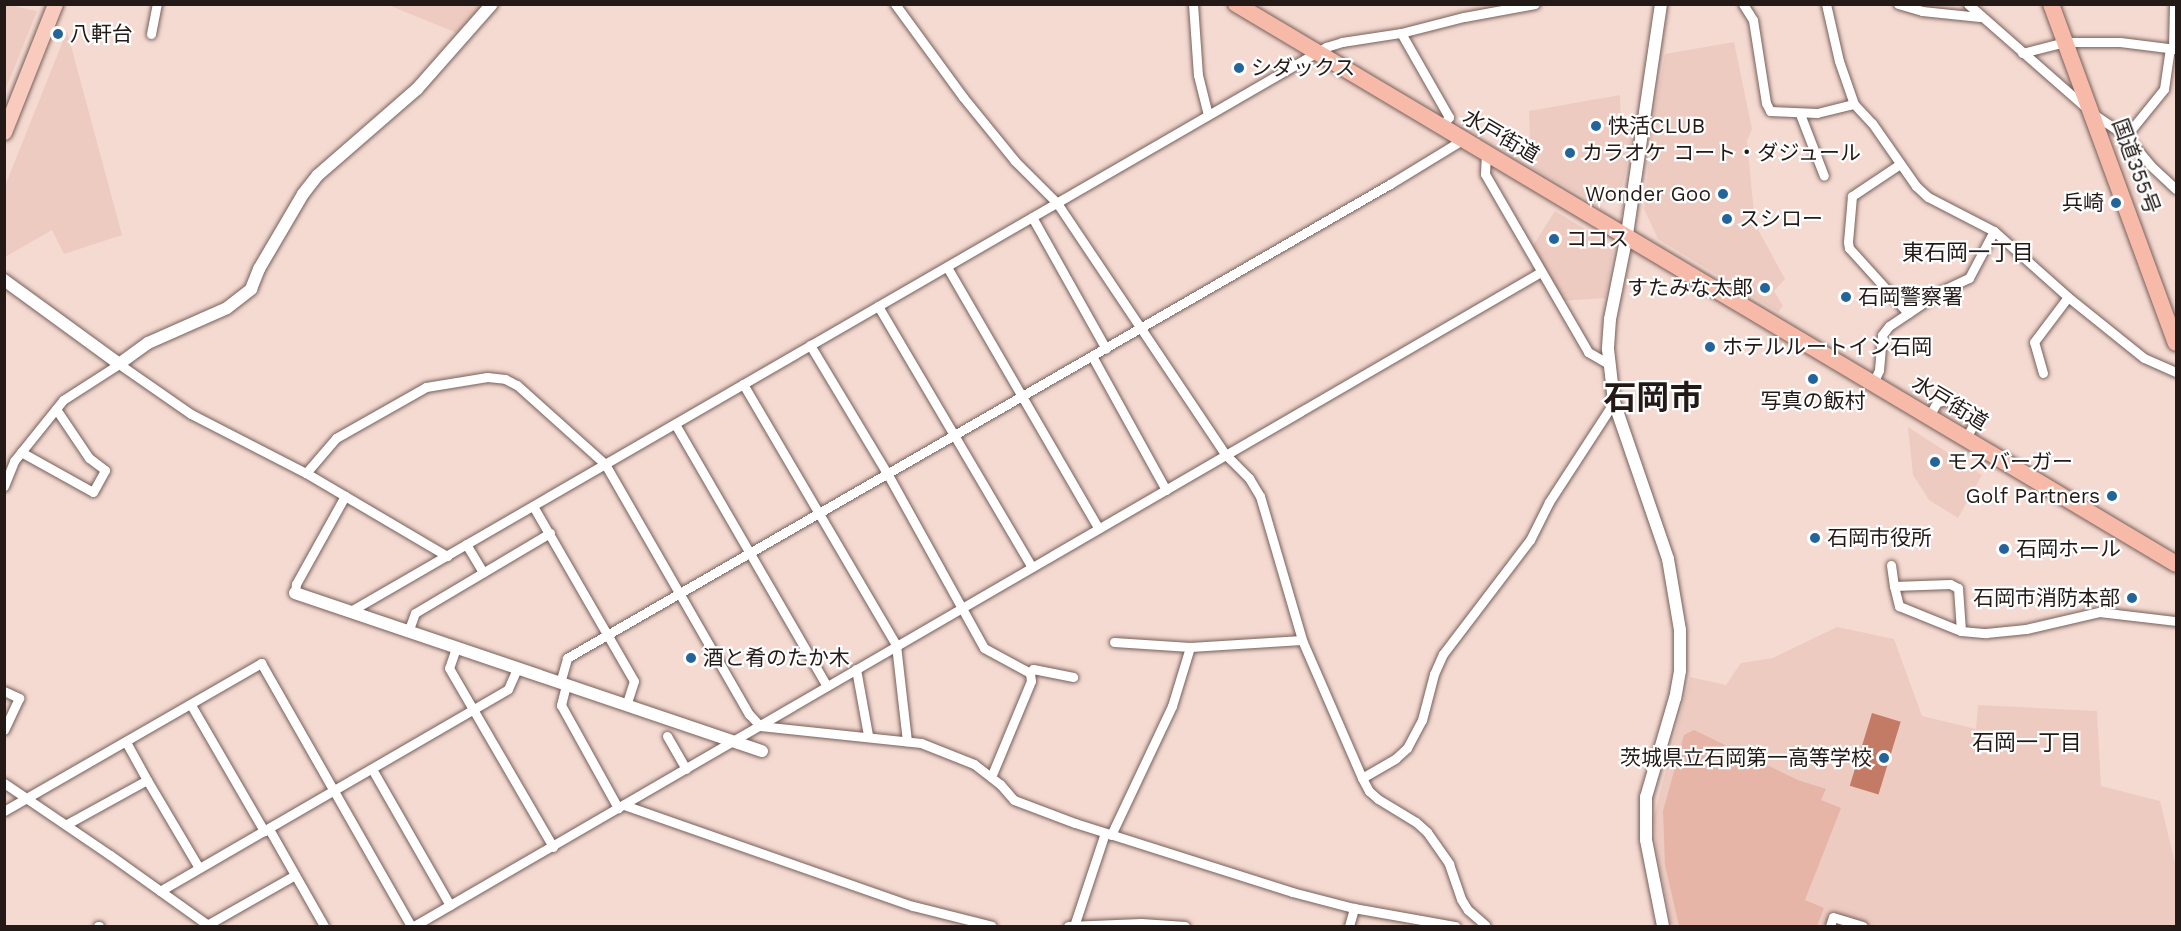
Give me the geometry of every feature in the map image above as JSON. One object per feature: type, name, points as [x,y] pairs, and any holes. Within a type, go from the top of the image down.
[{"type":"highway","name":"水戸街道","points":[[1236,4],[2176,564]]},
{"type":"highway","name":"国道355号","points":[[2051,4],[2176,343]]},
{"type":"main road","points":[[4,132],[55,4]]},
{"type":"street","points":[[151,34],[157,4]]},
{"type":"street","points":[[4,486],[14,461],[56,409],[74,392],[148,343],[214,315],[241,299],[251,289],[259,269],[303,194],[318,175],[417,89],[492,4]]},
{"type":"street","points":[[896,4],[963,98],[1016,161],[1057,203],[1226,455],[1249,478],[1260,496],[1302,639],[1369,791],[1416,822],[1432,838],[1449,864],[1464,904],[1484,926],[1496,927]]},
{"type":"street","points":[[1193,4],[1198,75],[1208,115]]},
{"type":"street","points":[[350,612],[1316,53],[1342,42],[1401,33],[1464,17],[1535,4]]},
{"type":"street","points":[[1661,4],[1627,235],[1610,319],[1609,364],[1614,402],[1668,559],[1680,630],[1680,671],[1675,698],[1646,797],[1646,840],[1663,927]]},
{"type":"street","points":[[1743,4],[1754,20],[1766,103],[1770,111],[1817,113],[1854,104]]},
{"type":"street","points":[[1826,4],[1839,61],[1854,104],[1872,123],[1916,186],[1928,197],[1994,231],[2068,297],[2144,358],[2176,372]]},
{"type":"street","points":[[1898,4],[1932,12],[1980,17]]},
{"type":"street","points":[[1968,4],[1980,17],[2092,113],[2126,136],[2150,165],[2176,189]]},
{"type":"street","points":[[2126,136],[2164,89],[2173,49],[2174,4]]},
{"type":"street","points":[[1401,33],[1449,117],[1441,128]]},
{"type":"street","points":[[2022,53],[2065,42],[2120,42],[2173,49]]},
{"type":"street","points":[[1800,114],[1824,177]]},
{"type":"street","points":[[992,927],[913,906],[621,807],[561,705],[567,658],[1023,394],[1141,329],[1462,140]]},
{"type":"street","points":[[1486,154],[1485,174],[1541,272],[1588,352],[1609,364]]},
{"type":"street","points":[[1900,164],[1852,196],[1848,242],[1849,248],[1908,313]]},
{"type":"street","points":[[1032,217],[1106,349]]},
{"type":"street","points":[[1873,383],[1879,370],[1882,335],[1889,326],[1941,291],[1969,278],[1994,231]]},
{"type":"street","points":[[947,267],[1023,394],[1098,528]]},
{"type":"street","points":[[4,811],[261,663],[412,927],[1541,272]]},
{"type":"street","points":[[4,280],[191,414],[306,472],[447,556]]},
{"type":"street","points":[[2043,373],[2034,342],[2068,297]]},
{"type":"street","points":[[878,306],[1032,567]]},
{"type":"street","points":[[810,345],[887,473],[984,648],[1030,673]]},
{"type":"street","points":[[1092,356],[1166,490]]},
{"type":"street","points":[[306,472],[336,438],[426,387],[487,377],[504,379],[518,385],[605,464],[749,714],[760,726],[868,735],[921,743],[974,764],[992,777],[1014,800],[1108,834],[1292,892],[1354,908],[1455,927]]},
{"type":"street","points":[[743,384],[896,645],[907,741]]},
{"type":"street","points":[[1929,416],[1937,402],[1947,400],[1977,418],[1966,438]]},
{"type":"street","points":[[1362,778],[1396,758],[1407,748],[1422,720],[1434,674],[1443,654],[1530,540],[1549,502],[1614,402]]},
{"type":"street","points":[[21,452],[93,492],[105,470],[89,458],[56,409]]},
{"type":"street","points":[[675,424],[827,686]]},
{"type":"street","points":[[345,496],[296,584],[295,593],[762,751]]},
{"type":"street","points":[[534,506],[634,681],[626,705]]},
{"type":"street","points":[[408,632],[415,613],[550,533]]},
{"type":"street","points":[[466,544],[483,572]]},
{"type":"street","points":[[1891,565],[1899,606],[1961,631],[1986,633],[2026,629],[2099,612],[2176,621]]},
{"type":"street","points":[[1894,586],[1950,584],[1958,588],[1961,631]]},
{"type":"street","points":[[1114,642],[1190,647],[1302,639]]},
{"type":"street","points":[[1074,926],[1108,834],[1172,706],[1190,647]]},
{"type":"street","points":[[456,648],[450,668],[553,847]]},
{"type":"street","points":[[160,891],[508,688],[517,669]]},
{"type":"street","points":[[856,669],[868,735]]},
{"type":"street","points":[[1030,673],[1033,669],[1073,677]]},
{"type":"street","points":[[992,777],[1031,681],[1030,673]]},
{"type":"street","points":[[4,692],[19,698],[4,730]]},
{"type":"street","points":[[191,705],[295,875],[324,927]]},
{"type":"street","points":[[667,736],[686,769]]},
{"type":"street","points":[[126,742],[199,868]]},
{"type":"street","points":[[372,769],[450,905]]},
{"type":"street","points":[[66,824],[147,780]]},
{"type":"street","points":[[4,783],[66,824],[208,926],[295,875]]},
{"type":"street","points":[[1349,927],[1354,908]]},
{"type":"street","points":[[1830,927],[1833,917],[1863,927]]},
{"type":"street","points":[[1068,927],[1141,923],[1185,927]]},
{"type":"shaded area","points":[[4,5],[37,11],[5,91]]},
{"type":"shaded area","points":[[388,5],[486,5],[457,33]]},
{"type":"shaded area","points":[[67,31],[122,235],[64,254],[52,230],[5,257],[5,186]]},
{"type":"shaded area","points":[[1734,42],[1752,129],[1747,141],[1755,224],[1785,279],[1774,291],[1783,306],[1778,312],[1658,239],[1644,209],[1653,117],[1665,54]]},
{"type":"shaded area","points":[[1620,95],[1621,130],[1634,127],[1621,194],[1599,205],[1531,167],[1529,111]]},
{"type":"shaded area","points":[[1555,211],[1606,242],[1613,251],[1605,298],[1562,301],[1532,247]]},
{"type":"shaded area","points":[[1908,427],[1982,475],[1958,518],[1929,500],[1913,475]]},
{"type":"shaded area","name":"茨城県立石岡第一高等学校","points":[[1837,627],[1894,639],[1922,716],[1976,729],[1978,705],[2097,711],[2101,786],[2160,801],[2176,867],[2176,926],[1672,926],[1656,847],[1654,816],[1690,677],[1726,685],[1741,663],[1773,658]]},
{"type":"shaded area","points":[[1872,713],[1901,722],[1878,794],[1850,786]]},
{"type":"shaded area","points":[[1694,730],[1798,780],[1826,789],[1821,800],[1841,808],[1805,900],[1824,908],[1817,926],[1679,926],[1665,865],[1663,811],[1684,735]]},
{"type":"place","name":"八軒台","points":[[58,34]]},
{"type":"place","name":"シダックス","points":[[1239,68]]},
{"type":"place","name":"快活CLUB","points":[[1596,126]]},
{"type":"place","name":"カラオケ コート・ダジュール","points":[[1570,153]]},
{"type":"place","name":"Wonder Goo","points":[[1723,194]]},
{"type":"place","name":"兵崎","points":[[2116,203]]},
{"type":"place","name":"スシロー","points":[[1727,219]]},
{"type":"place","name":"ココス","points":[[1554,239]]},
{"type":"place","name":"すたみな太郎","points":[[1765,288]]},
{"type":"place","name":"石岡警察署","points":[[1846,297]]},
{"type":"place","name":"ホテルルートイン石岡","points":[[1710,347]]},
{"type":"place","name":"写真の飯村","points":[[1813,379]]},
{"type":"place","name":"モスバーガー","points":[[1935,462]]},
{"type":"place","name":"Golf Partners","points":[[2112,496]]},
{"type":"place","name":"石岡市役所","points":[[1815,538]]},
{"type":"place","name":"石岡ホール","points":[[2004,549]]},
{"type":"place","name":"石岡市消防本部","points":[[2132,598]]},
{"type":"place","name":"酒と肴のたか木","points":[[691,658]]},
{"type":"place","name":"茨城県立石岡第一高等学校","points":[[1884,758]]},
{"type":"district","name":"東石岡一丁目","points":[[1968,253]]},
{"type":"district","name":"石岡市","points":[[1653,398]]},
{"type":"district","name":"石岡一丁目","points":[[2027,743]]}]
